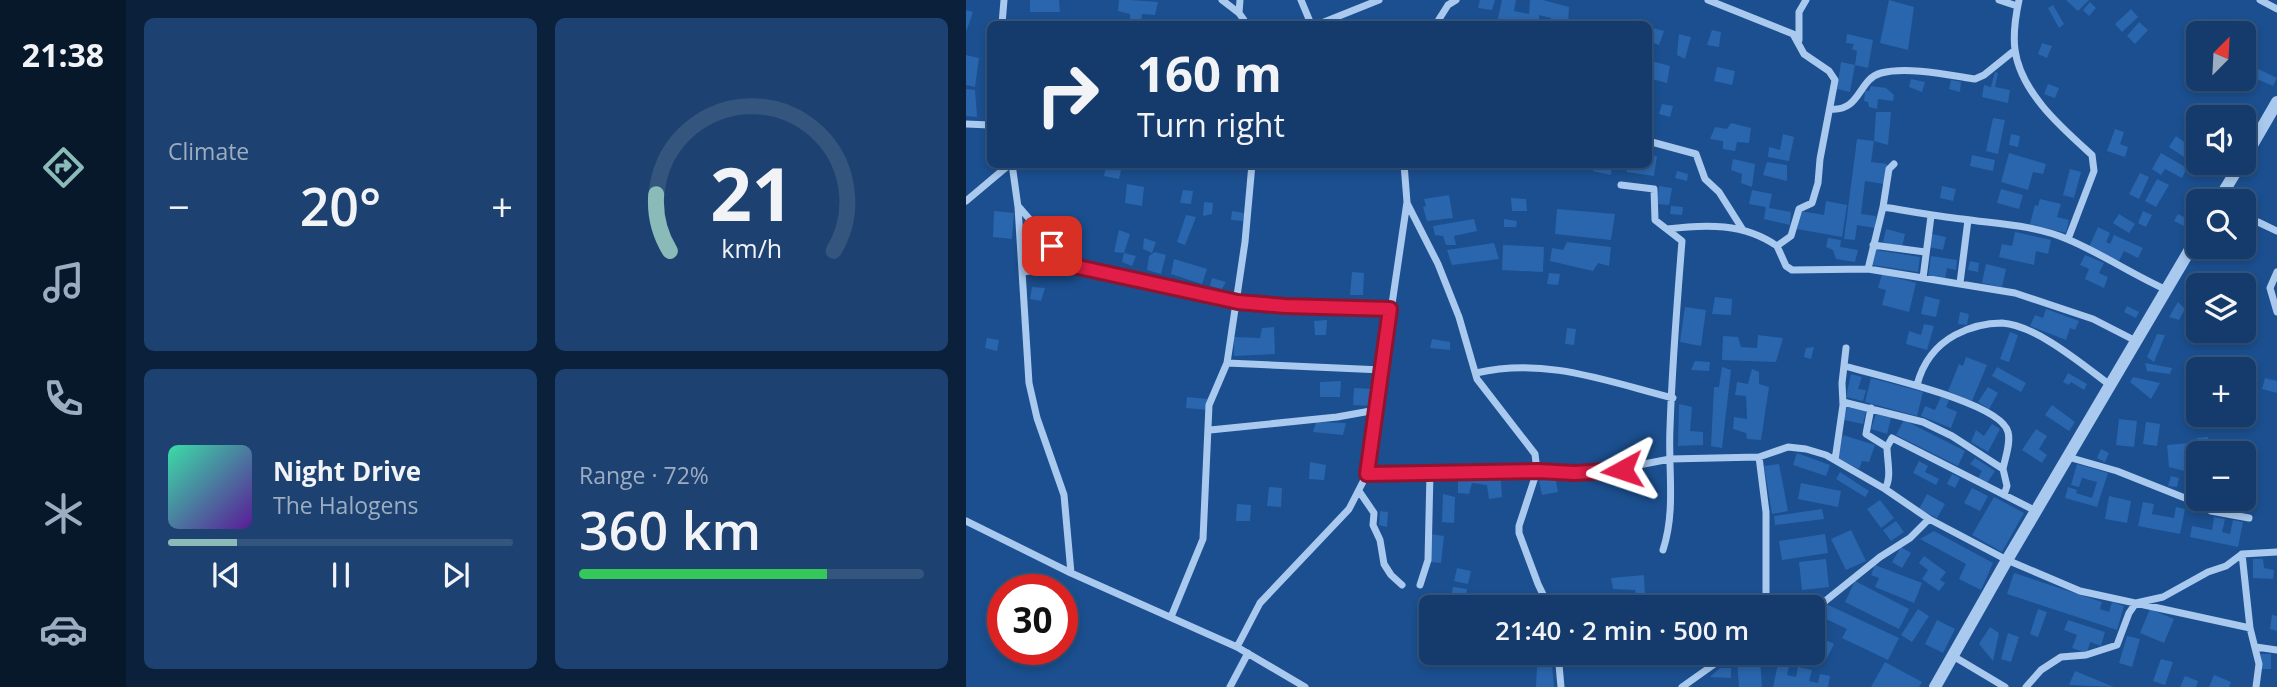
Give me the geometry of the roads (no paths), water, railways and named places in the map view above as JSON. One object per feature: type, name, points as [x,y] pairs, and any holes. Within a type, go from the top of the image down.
[{"type":"street","points":[[1002,21],[1004,0]]},
{"type":"street","points":[[1222,0],[1242,19]]},
{"type":"street","points":[[1240,0],[1242,19]]},
{"type":"street","points":[[1300,0],[1310,21]]},
{"type":"street","points":[[1326,21],[1379,0]]},
{"type":"street","points":[[1438,21],[1448,5],[1456,0]]},
{"type":"street","points":[[1708,0],[1793,34],[1804,54],[1829,71],[1835,80],[1818,183],[1812,203],[1799,209],[1791,236],[1777,246]]},
{"type":"street","points":[[1804,54],[1798,37],[1799,12],[1806,0]]},
{"type":"street","points":[[1999,0],[2018,3],[2015,50],[2023,73],[2040,103],[2057,123],[2092,155],[2095,163],[2068,239]]},
{"type":"street","points":[[2260,0],[2277,9]]},
{"type":"street","points":[[1830,109],[1838,110],[1853,103],[1872,77],[1882,73],[1907,71],[1975,79],[2015,50]]},
{"type":"street","points":[[2256,137],[2277,102]]},
{"type":"street","points":[[966,124],[987,125]]},
{"type":"street","points":[[1652,142],[1696,154],[1705,179],[1719,192],[1744,230]]},
{"type":"street","points":[[1868,269],[1889,169],[1894,164]]},
{"type":"street","points":[[966,201],[1006,168]]},
{"type":"street","points":[[1012,168],[1018,206],[1029,383],[1037,418],[1064,495],[1071,573]]},
{"type":"street","points":[[1171,617],[1203,539],[1210,430],[1209,405],[1227,363],[1238,302],[1252,168]]},
{"type":"street","points":[[1237,647],[1260,603],[1349,509],[1367,474],[1407,202],[1404,168]]},
{"type":"street","points":[[1621,185],[1654,189],[1655,220],[1682,241],[1670,459],[1672,494],[1669,531],[1662,550]]},
{"type":"street","points":[[1407,202],[1438,264],[1459,317],[1476,373],[1484,388],[1535,454],[1538,471],[1519,533],[1544,595]]},
{"type":"street","points":[[1018,206],[1069,265]]},
{"type":"street","points":[[1883,207],[1931,216],[2022,226],[2068,239],[2133,275],[2167,290]]},
{"type":"street","points":[[1923,278],[1931,216]]},
{"type":"street","points":[[1960,284],[1968,220]]},
{"type":"street","points":[[2256,222],[2277,231]]},
{"type":"street","points":[[1667,229],[1705,225],[1744,230],[1777,246],[1786,265],[1792,270],[1868,269],[2015,293],[2093,319],[2137,341]]},
{"type":"street","points":[[1873,245],[1925,252]]},
{"type":"street","points":[[1935,687],[2186,257]]},
{"type":"street","points":[[1023,272],[1069,265],[1238,302],[1390,309]]},
{"type":"street","points":[[2277,272],[2270,288],[2277,312]]},
{"type":"street","points":[[1917,385],[1921,369],[1935,348],[1975,326],[2004,323],[2046,341],[2110,385]]},
{"type":"street","points":[[1835,460],[1843,402],[1846,348]]},
{"type":"street","points":[[1227,363],[1382,370]]},
{"type":"street","points":[[1845,366],[1917,385],[1974,406],[2004,424],[2008,431],[2003,469],[2007,486],[2004,495]]},
{"type":"street","points":[[1476,373],[1518,368],[1575,371],[1673,398]]},
{"type":"street","points":[[1843,402],[1923,422],[2003,469]]},
{"type":"street","points":[[1871,408],[1866,433],[1887,447]]},
{"type":"street","points":[[1210,430],[1376,410]]},
{"type":"street","points":[[1885,489],[1889,479],[1887,447],[1892,438],[2036,511]]},
{"type":"street","points":[[1367,474],[1597,472],[1670,459],[1759,457],[1788,447],[1807,449],[1835,460],[1929,519],[2007,560],[2080,591],[2250,628]]},
{"type":"street","points":[[1759,457],[1766,512],[1766,595]]},
{"type":"street","points":[[2068,457],[2117,471],[2211,511],[2249,518]]},
{"type":"street","points":[[1420,585],[1428,560],[1430,473]]},
{"type":"street","points":[[1359,491],[1374,513],[1373,525],[1380,540],[1384,564],[1402,585]]},
{"type":"street","points":[[1825,601],[1880,557],[1910,538],[1929,519]]},
{"type":"street","points":[[966,521],[1071,573],[1237,647],[1305,687]]},
{"type":"street","points":[[2026,687],[2041,670],[2061,657],[2086,655],[2117,645],[2129,613],[2136,603],[2163,597],[2208,572],[2226,566],[2242,554],[2277,552]]},
{"type":"street","points":[[2242,554],[2250,628],[2259,664],[2256,687]]},
{"type":"street","points":[[2256,647],[2277,650]]},
{"type":"street","points":[[1230,687],[1248,653]]},
{"type":"street","points":[[1953,656],[2005,687]]},
{"type":"street","points":[[1559,665],[1561,687]]},
{"type":"street","points":[[1682,687],[1713,665]]}]
